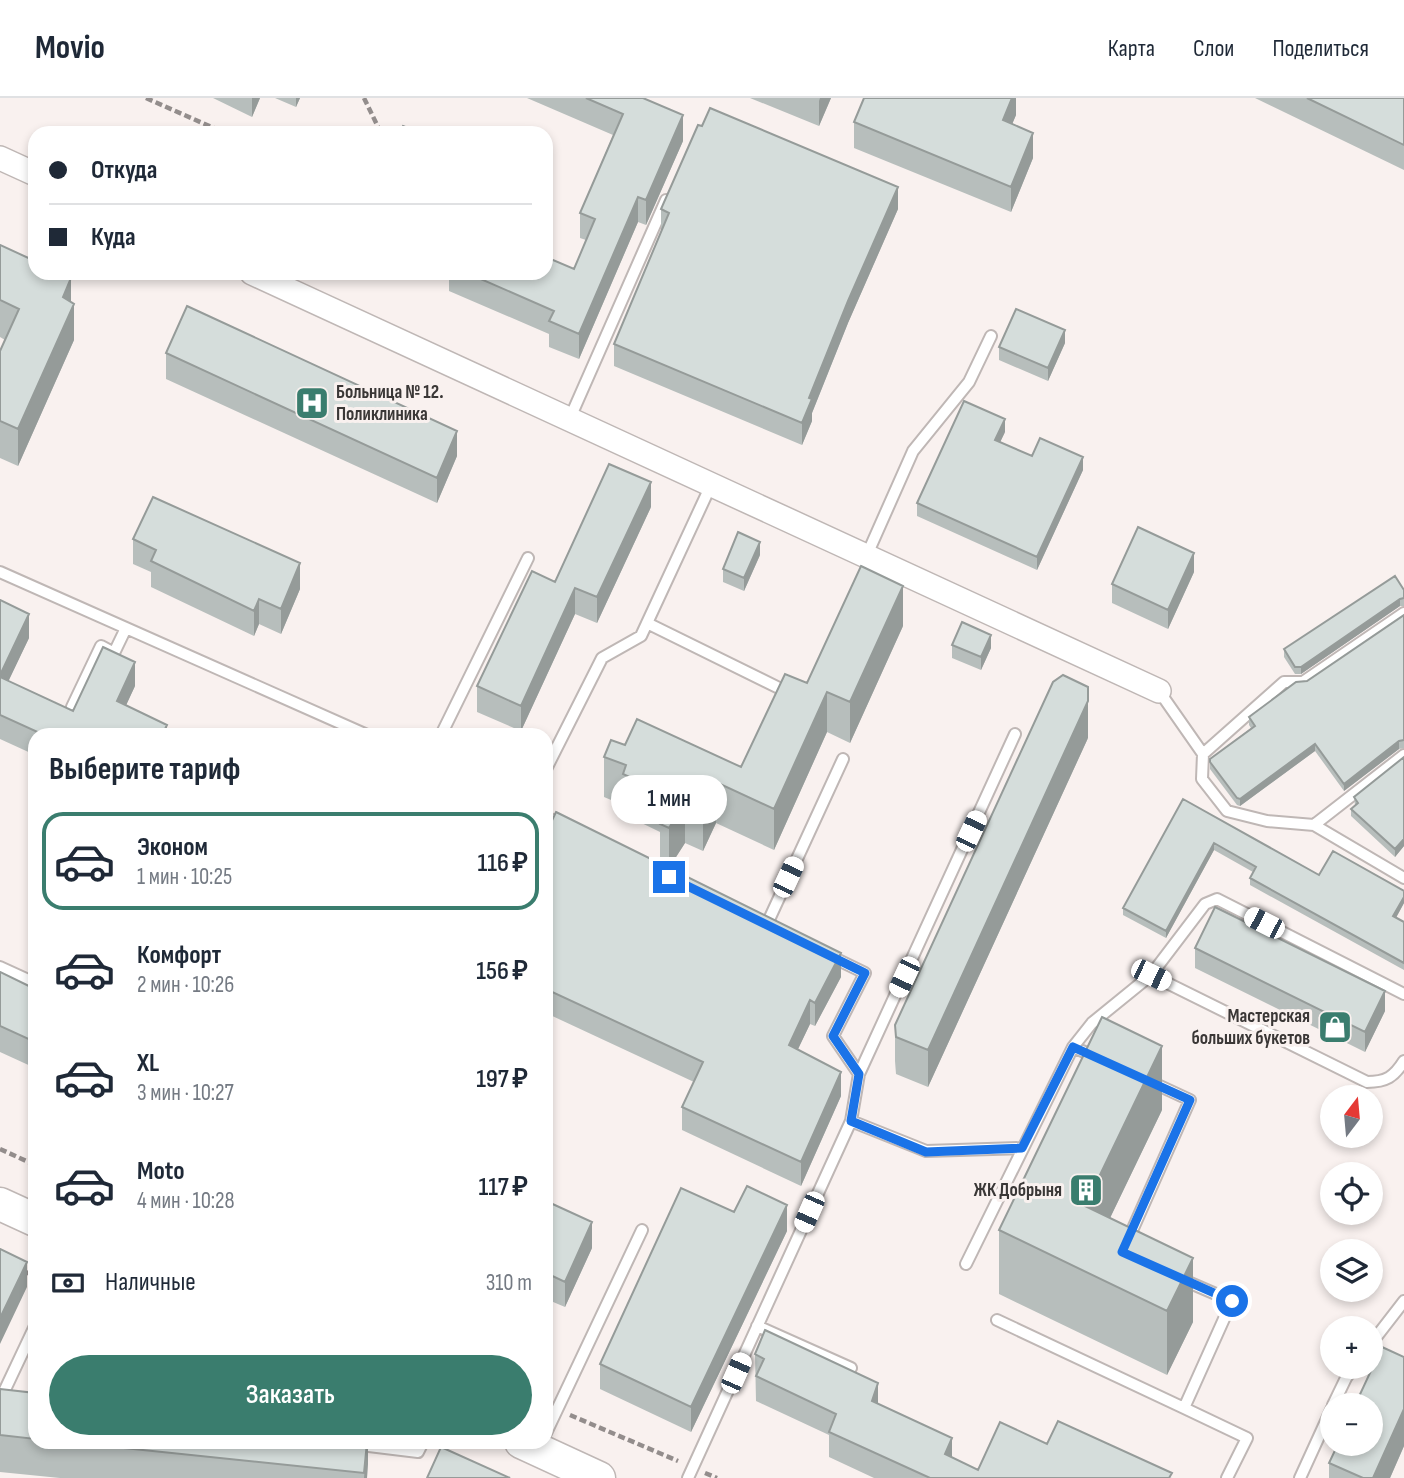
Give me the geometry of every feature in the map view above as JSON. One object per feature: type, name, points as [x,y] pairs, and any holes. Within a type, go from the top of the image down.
[{"type":"main road","points":[[0,1204],[28,1217]]},
{"type":"main road","points":[[549,1449],[599,1478]]},
{"type":"street","points":[[0,158],[28,171]]},
{"type":"street","points":[[267,280],[1159,691]]},
{"type":"lane","points":[[570,418],[673,183]]},
{"type":"lane","points":[[866,557],[913,451],[969,382],[991,336]]},
{"type":"lane","points":[[553,755],[602,658],[641,636],[711,485]]},
{"type":"lane","points":[[444,728],[528,558]]},
{"type":"lane","points":[[0,572],[351,728]]},
{"type":"lane","points":[[1203,754],[1284,682],[1303,682],[1404,613]]},
{"type":"lane","points":[[647,623],[783,690]]},
{"type":"lane","points":[[72,707],[102,646],[114,653],[126,628]]},
{"type":"lane","points":[[1159,691],[1203,754],[1202,779],[1227,811],[1267,821],[1314,825],[1404,878]]},
{"type":"lane","points":[[691,1473],[851,1121],[859,1074],[1016,734]]},
{"type":"lane","points":[[1314,825],[1404,755]]},
{"type":"lane","points":[[767,925],[843,759]]},
{"type":"lane","points":[[553,820],[570,829]]},
{"type":"lane","points":[[966,1264],[1073,1047],[1092,1023],[1151,975],[1205,904],[1217,899],[1404,994]]},
{"type":"lane","points":[[754,918],[779,930]]},
{"type":"lane","points":[[816,948],[865,973],[833,1036],[859,1074]]},
{"type":"lane","points":[[0,967],[28,980]]},
{"type":"lane","points":[[1151,975],[1367,1082],[1383,1082],[1394,1076],[1404,1061]]},
{"type":"lane","points":[[1073,1047],[1106,1062]]},
{"type":"lane","points":[[1122,1252],[1190,1100],[1138,1076]]},
{"type":"lane","points":[[851,1121],[926,1152],[1022,1148]]},
{"type":"lane","points":[[553,1416],[642,1230]]},
{"type":"lane","points":[[1171,1274],[1232,1301],[1184,1408]]},
{"type":"lane","points":[[1383,1328],[1404,1301]]},
{"type":"lane","points":[[997,1320],[1247,1438],[1227,1478]]},
{"type":"lane","points":[[757,1326],[850,1368]]},
{"type":"lane","points":[[5,1399],[28,1343]]},
{"type":"lane","points":[[1300,1478],[1320,1434]]},
{"type":"lane","points":[[393,1449],[418,1452],[420,1449]]},
{"type":"path","points":[[146,98],[209,126]]},
{"type":"path","points":[[364,98],[378,126]]},
{"type":"path","points":[[0,1149],[28,1162]]},
{"type":"path","points":[[12,1265],[28,1273]]},
{"type":"path","points":[[557,1409],[691,1473],[717,1478]]},
{"type":"building","points":[[586,98],[643,98],[683,115],[646,200],[638,197],[579,334],[549,321],[554,311],[483,280],[553,280],[553,260],[574,269],[595,219],[580,213],[623,114]]},
{"type":"building","points":[[864,98],[1012,98],[1003,120],[1033,133],[1011,187],[854,122]]},
{"type":"building","points":[[1307,98],[1404,98],[1404,145]]},
{"type":"building","points":[[710,108],[898,187],[848,301],[809,398],[812,399],[802,423],[614,344],[669,213],[661,209],[698,125],[702,126]]},
{"type":"building","points":[[0,245],[28,258],[28,280],[70,280],[63,297],[74,304],[18,429],[0,421],[0,351],[19,309],[0,300]]},
{"type":"building","points":[[187,306],[457,431],[437,478],[166,353]]},
{"type":"building","points":[[1016,309],[1065,330],[1048,368],[999,347]]},
{"type":"building","points":[[964,401],[1005,419],[995,440],[1032,456],[1040,438],[1083,457],[1037,557],[917,503]]},
{"type":"building","points":[[609,464],[651,482],[597,597],[575,588],[521,706],[477,686],[532,571],[555,582]]},
{"type":"building","points":[[153,497],[300,563],[281,609],[259,599],[254,611],[151,561],[156,550],[133,539]]},
{"type":"building","points":[[1138,527],[1194,553],[1168,610],[1112,584]]},
{"type":"building","points":[[738,532],[760,542],[744,578],[723,569]]},
{"type":"building","points":[[861,566],[903,586],[850,702],[827,692],[774,809],[716,782],[703,811],[685,802],[669,828],[660,824],[670,796],[623,774],[626,765],[604,757],[611,740],[625,745],[637,719],[741,767],[785,674],[807,683]]},
{"type":"building","points":[[1395,576],[1404,590],[1404,598],[1301,667],[1295,667],[1284,649]]},
{"type":"building","points":[[0,600],[29,614],[0,675]]},
{"type":"building","points":[[1404,615],[1404,740],[1399,741],[1344,784],[1315,744],[1240,799],[1237,798],[1210,759],[1255,726],[1249,717],[1296,682],[1307,681]]},
{"type":"building","points":[[962,622],[991,635],[981,657],[952,645]]},
{"type":"building","points":[[103,647],[135,662],[117,701],[167,725],[166,728],[29,728],[0,715],[0,677],[73,711]]},
{"type":"building","points":[[1063,675],[1088,687],[1088,701],[928,1050],[896,1037],[895,1025],[1053,682]]},
{"type":"building","points":[[1404,757],[1404,839],[1395,849],[1351,809],[1358,803],[1354,797]]},
{"type":"building","points":[[1183,799],[1319,875],[1333,851],[1404,891],[1404,897],[1393,916],[1404,922],[1404,963],[1250,878],[1256,867],[1214,843],[1166,931],[1123,908]]},
{"type":"building","points":[[556,812],[841,953],[815,1003],[810,1000],[789,1045],[841,1072],[801,1162],[682,1107],[703,1062],[553,992],[553,818]]},
{"type":"building","points":[[1215,907],[1385,991],[1365,1032],[1195,948]]},
{"type":"building","points":[[0,972],[28,986],[28,1039],[0,1026]]},
{"type":"building","points":[[1102,1017],[1162,1046],[1085,1206],[1193,1258],[1167,1311],[999,1230]]},
{"type":"building","points":[[747,1186],[787,1205],[691,1407],[600,1364],[681,1188],[734,1212]]},
{"type":"building","points":[[553,1204],[592,1222],[565,1282],[553,1276]]},
{"type":"building","points":[[0,1249],[27,1262],[0,1318]]},
{"type":"building","points":[[765,1330],[878,1383],[872,1401],[952,1438],[945,1454],[978,1470],[1000,1422],[1047,1444],[1058,1421],[1172,1473],[1169,1478],[930,1478],[829,1432],[836,1414],[756,1376],[764,1359],[755,1354]]},
{"type":"building","points":[[1383,1347],[1404,1357],[1404,1409],[1383,1456],[1383,1393],[1361,1393],[1367,1379],[1383,1379]]},
{"type":"building","points":[[0,1389],[28,1392],[28,1438],[0,1435]]},
{"type":"building","points":[[133,1449],[366,1449],[364,1473]]},
{"type":"building","points":[[440,1449],[445,1449],[510,1478],[427,1478]]},
{"type":"building","points":[[1332,1456],[1383,1456],[1373,1478],[1363,1478],[1329,1463]]},
{"type":"place","name":"Больница № 12. Поликлиника","points":[[312,403]]},
{"type":"place","name":"Мастерская больших букетов","points":[[1335,1027]]},
{"type":"place","name":"ЖК Добрыня","points":[[1086,1190]]},
{"type":"route","points":[[669,877],[865,973],[833,1036],[859,1074],[851,1121],[926,1152],[1022,1148],[1073,1047],[1190,1100],[1122,1252],[1232,1301]]}]
